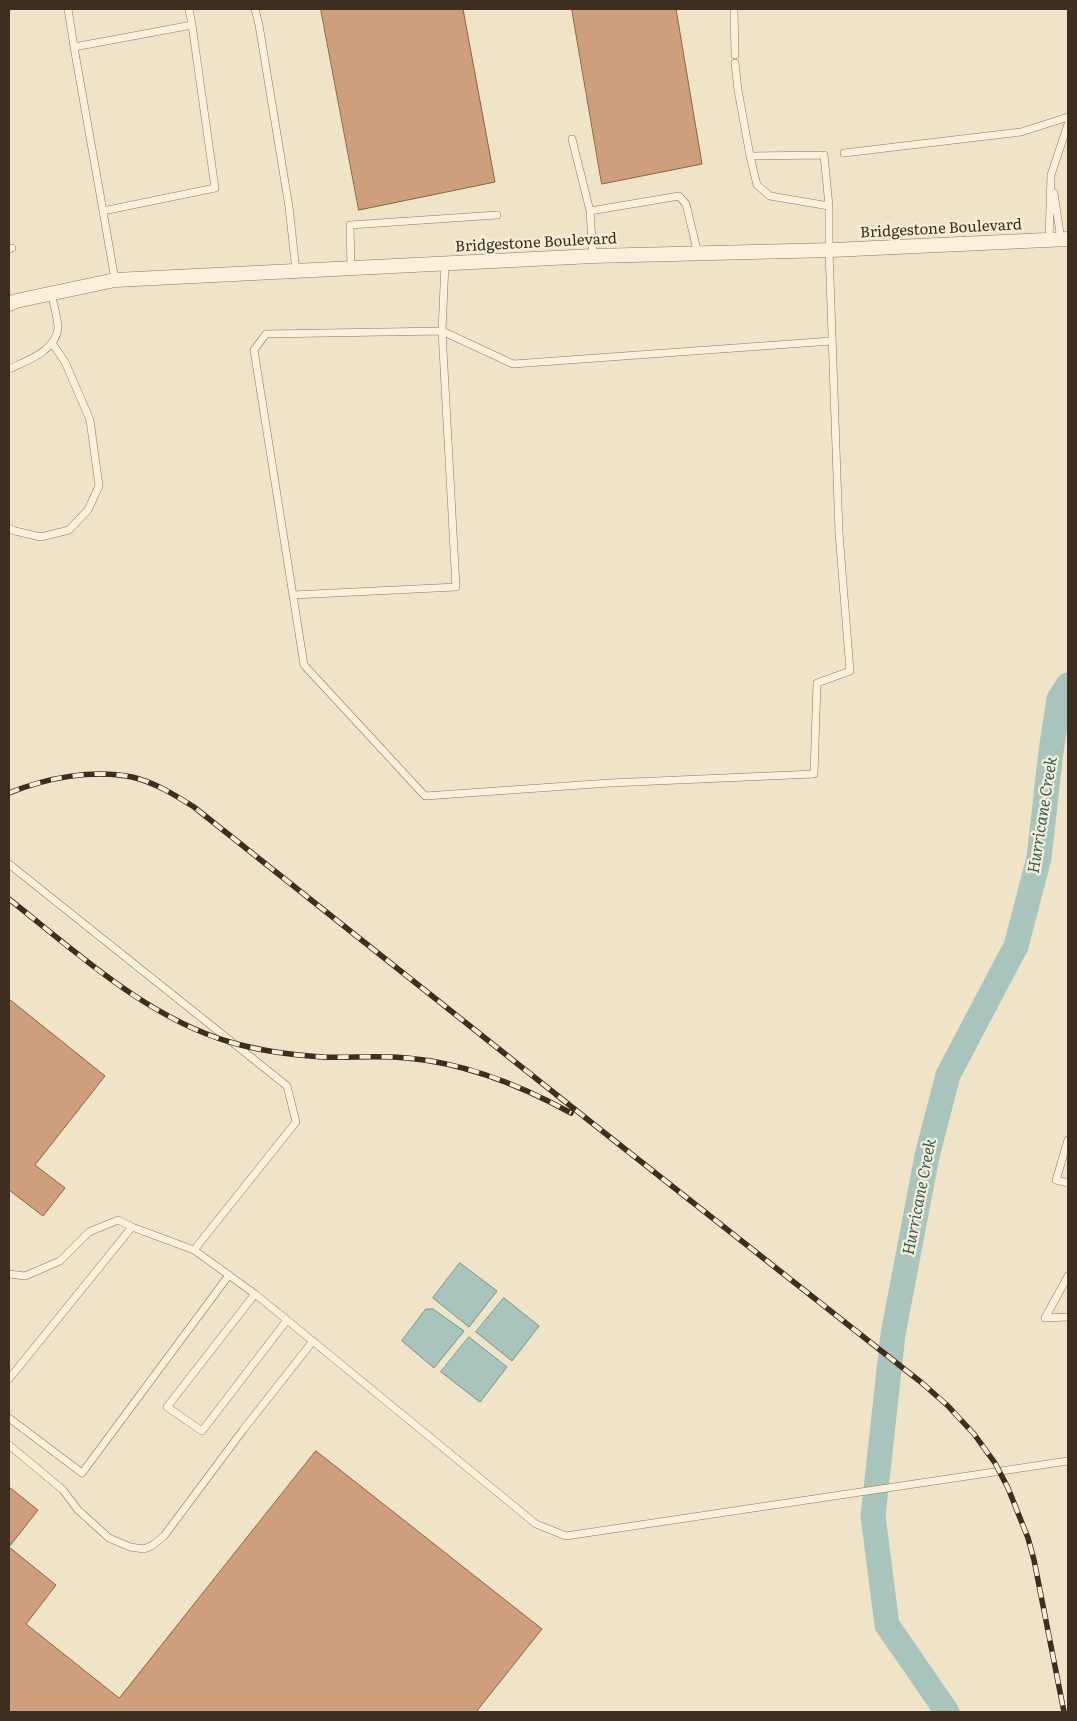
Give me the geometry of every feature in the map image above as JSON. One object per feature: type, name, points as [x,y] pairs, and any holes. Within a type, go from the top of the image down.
[{"type":"street","name":"Bridgestone Boulevard","points":[[9,304],[115,280],[593,256],[829,250],[1059,240]]},
{"type":"lane","points":[[68,9],[115,280]]},
{"type":"lane","points":[[103,211],[215,188],[190,9]]},
{"type":"lane","points":[[254,9],[259,25],[287,198],[296,271]]},
{"type":"lane","points":[[734,9],[738,90],[757,185],[770,196],[829,206]]},
{"type":"lane","points":[[74,47],[192,25]]},
{"type":"lane","points":[[844,152],[1020,132],[1068,117]]},
{"type":"lane","points":[[1059,240],[1051,175],[1068,124]]},
{"type":"lane","points":[[572,139],[590,212],[593,256]]},
{"type":"lane","points":[[750,156],[824,155],[829,206],[839,533],[850,670],[817,684],[814,774],[610,783],[426,796],[304,665],[254,350],[266,334],[442,331],[513,364],[832,341]]},
{"type":"lane","points":[[1051,175],[1059,240]]},
{"type":"lane","points":[[590,212],[679,196],[686,204],[698,254]]},
{"type":"lane","points":[[351,268],[350,225],[497,215]]},
{"type":"lane","points":[[293,595],[456,587],[442,331],[444,264]]},
{"type":"lane","points":[[9,369],[42,353],[52,343],[58,328],[51,293]]},
{"type":"lane","points":[[9,528],[15,532],[41,537],[69,530],[88,510],[99,486],[90,420],[66,362],[52,343]]},
{"type":"lane","points":[[9,864],[287,1086],[296,1122],[194,1250]]},
{"type":"lane","points":[[1068,1140],[1056,1180],[1068,1183]]},
{"type":"lane","points":[[9,1274],[25,1276],[60,1261],[89,1232],[118,1220],[194,1250],[287,1320],[536,1524],[566,1536],[1068,1460]]},
{"type":"lane","points":[[9,1379],[132,1227]]},
{"type":"lane","points":[[9,1418],[82,1473],[229,1275]]},
{"type":"lane","points":[[1068,1276],[1045,1318],[1068,1317]]},
{"type":"lane","points":[[254,1294],[167,1407],[202,1431],[287,1320]]},
{"type":"lane","points":[[9,1445],[63,1490],[78,1510],[109,1538],[130,1547],[144,1549],[154,1545],[164,1536],[243,1430],[313,1341]]},
{"type":"water","points":[[460,1263],[497,1291],[469,1327],[433,1298]]},
{"type":"water","points":[[504,1298],[539,1326],[512,1361],[476,1332]]},
{"type":"water","points":[[426,1309],[433,1309],[464,1331],[434,1368],[402,1341]]},
{"type":"water","points":[[469,1337],[507,1367],[480,1402],[441,1372]]},
{"type":"building","points":[[321,9],[463,9],[495,182],[359,210]]},
{"type":"building","points":[[572,9],[676,9],[702,164],[602,184]]},
{"type":"building","points":[[9,999],[105,1076],[35,1165],[65,1188],[43,1216],[9,1190]]},
{"type":"building","points":[[316,1451],[542,1629],[476,1712],[9,1712],[9,1547],[56,1585],[26,1624],[119,1698]]},
{"type":"building","points":[[9,1487],[38,1510],[9,1547]]},
{"type":"waterway","name":"Hurricane Creek","points":[[947,1712],[887,1625],[873,1516],[893,1334],[927,1156],[948,1075],[1016,946],[1039,858],[1059,699],[1068,685]]},
{"type":"railway","points":[[9,793],[38,783],[69,776],[117,775],[148,782],[194,807],[922,1383],[948,1406],[974,1434],[995,1463],[1008,1488],[1028,1538],[1034,1560],[1064,1712]]},
{"type":"railway","points":[[9,899],[113,981],[170,1017],[199,1031],[241,1045],[288,1054],[323,1057],[396,1057],[450,1065],[492,1077],[532,1093],[571,1113]]}]
